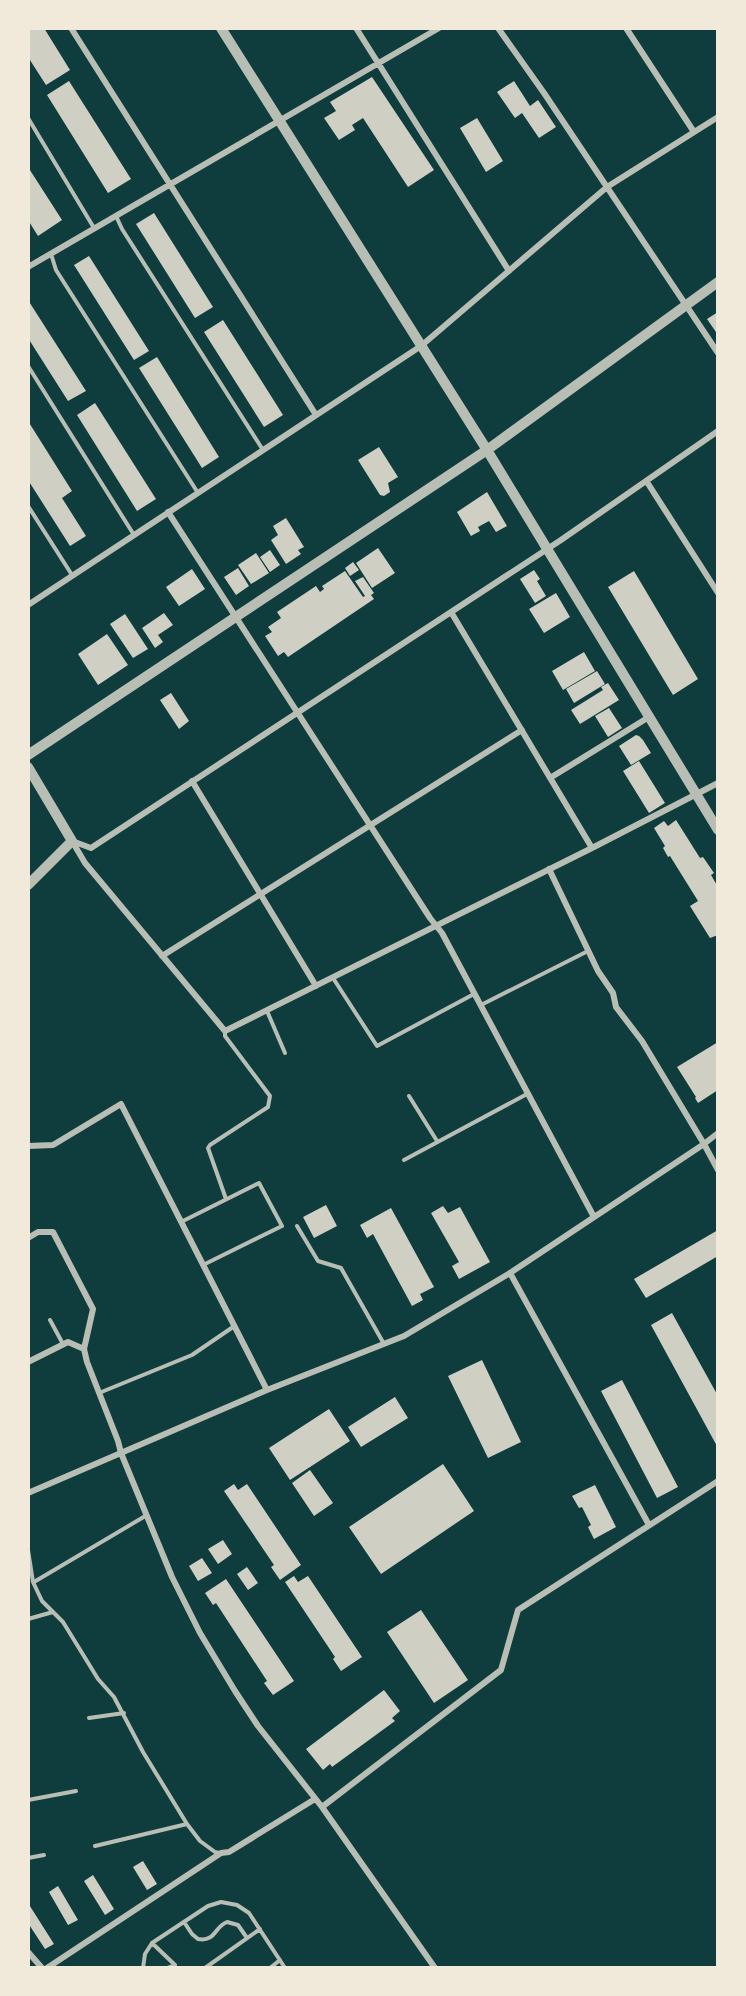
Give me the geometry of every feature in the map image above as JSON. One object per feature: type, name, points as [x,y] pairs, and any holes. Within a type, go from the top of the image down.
[{"type":"street","points":[[71,28],[316,415]]},
{"type":"street","points":[[221,28],[487,450],[717,830]]},
{"type":"street","points":[[356,28],[509,271]]},
{"type":"street","points":[[28,267],[440,28]]},
{"type":"street","points":[[498,28],[544,93],[717,353]]},
{"type":"street","points":[[626,28],[694,132]]},
{"type":"street","points":[[28,604],[421,346],[607,187],[717,117]]},
{"type":"street","points":[[28,755],[487,450],[717,282]]},
{"type":"street","points":[[72,841],[91,848],[547,549],[717,432]]},
{"type":"street","points":[[646,482],[717,593]]},
{"type":"street","points":[[168,512],[430,918],[437,925],[594,1217]]},
{"type":"street","points":[[451,612],[592,848]]},
{"type":"street","points":[[550,778],[649,717]]},
{"type":"street","points":[[162,956],[522,730]]},
{"type":"street","points":[[28,767],[85,863],[225,1031],[717,783]]},
{"type":"street","points":[[192,781],[316,986]]},
{"type":"street","points":[[28,885],[72,841]]},
{"type":"street","points":[[549,869],[598,971],[613,993],[616,1007],[642,1041],[704,1144],[717,1170]]},
{"type":"street","points":[[28,1146],[53,1145],[120,1104],[267,1390]]},
{"type":"street","points":[[28,1493],[420,1327],[510,1273],[704,1144],[717,1133]]},
{"type":"street","points":[[28,1238],[38,1232],[53,1232],[93,1309],[84,1349],[87,1362],[121,1453],[172,1577],[200,1633],[258,1726],[322,1807],[435,1968]]},
{"type":"street","points":[[510,1273],[649,1525]]},
{"type":"street","points":[[28,1362],[68,1342],[84,1349]]},
{"type":"street","points":[[322,1807],[501,1670],[519,1610],[717,1481]]},
{"type":"street","points":[[47,1968],[221,1854],[230,1852],[315,1799]]},
{"type":"street","points":[[28,1952],[42,1968]]},
{"type":"lane","points":[[28,118],[94,228]]},
{"type":"lane","points":[[116,216],[122,230],[263,450]]},
{"type":"lane","points":[[51,253],[56,270],[198,493]]},
{"type":"lane","points":[[28,366],[134,535]]},
{"type":"lane","points":[[28,506],[72,575]]},
{"type":"lane","points":[[480,1005],[588,951]]},
{"type":"lane","points":[[333,978],[377,1046],[474,994]]},
{"type":"lane","points":[[267,1011],[285,1053]]},
{"type":"lane","points":[[225,1031],[225,1036],[270,1096],[268,1107],[208,1148],[226,1199]]},
{"type":"lane","points":[[404,1160],[527,1094]]},
{"type":"lane","points":[[409,1096],[437,1142]]},
{"type":"lane","points":[[181,1222],[259,1183],[282,1226],[203,1265]]},
{"type":"lane","points":[[297,1226],[318,1261],[341,1268],[384,1344]]},
{"type":"lane","points":[[50,1320],[63,1344]]},
{"type":"lane","points":[[99,1393],[192,1355],[233,1327]]},
{"type":"lane","points":[[33,1582],[147,1515]]},
{"type":"lane","points":[[29,1552],[33,1582],[42,1601],[63,1622],[98,1679],[114,1697],[143,1752],[187,1824],[201,1841],[221,1854]]},
{"type":"lane","points":[[28,1619],[53,1612]]},
{"type":"lane","points":[[89,1718],[124,1713]]},
{"type":"lane","points":[[28,1800],[75,1791]]},
{"type":"lane","points":[[95,1846],[187,1824]]},
{"type":"lane","points":[[28,1858],[44,1855]]},
{"type":"lane","points":[[143,1968],[145,1954],[152,1943],[215,1903],[229,1902],[244,1908],[285,1968]]},
{"type":"lane","points":[[184,1922],[198,1939],[210,1939],[220,1924],[227,1922],[238,1925],[247,1938]]},
{"type":"lane","points":[[205,1968],[260,1929]]},
{"type":"lane","points":[[152,1943],[175,1965],[167,1968]]},
{"type":"lane","points":[[270,1968],[280,1960]]},
{"type":"building","points":[[28,28],[44,28],[70,70],[46,85],[28,57]]},
{"type":"building","points":[[372,77],[434,170],[408,187],[363,118],[352,125],[355,130],[339,140],[324,118],[336,111],[330,102]]},
{"type":"building","points":[[69,81],[131,179],[108,193],[47,95]]},
{"type":"building","points":[[514,81],[530,106],[538,100],[556,127],[539,138],[522,113],[515,118],[497,92]]},
{"type":"building","points":[[477,118],[503,161],[486,172],[460,128]]},
{"type":"building","points":[[28,167],[62,220],[38,236],[28,220]]},
{"type":"building","points":[[154,213],[213,307],[195,318],[136,224]]},
{"type":"building","points":[[89,256],[149,351],[134,360],[74,265]]},
{"type":"building","points":[[28,300],[86,391],[68,401],[28,338]]},
{"type":"building","points":[[718,312],[718,335],[707,319]]},
{"type":"building","points":[[223,320],[283,415],[264,427],[204,332]]},
{"type":"building","points":[[157,357],[219,457],[202,468],[139,368]]},
{"type":"building","points":[[95,403],[156,499],[137,511],[77,415]]},
{"type":"building","points":[[28,421],[72,491],[62,498],[86,536],[70,546],[28,480]]},
{"type":"building","points":[[379,447],[398,477],[388,483],[390,492],[384,496],[380,495],[358,460]]},
{"type":"building","points":[[487,492],[507,526],[496,532],[489,521],[478,527],[480,531],[471,536],[457,512]]},
{"type":"building","points":[[286,518],[304,547],[298,550],[301,554],[286,564],[271,540],[278,535],[273,526]]},
{"type":"building","points":[[378,548],[395,573],[372,588],[356,563]]},
{"type":"building","points":[[270,550],[280,565],[270,572],[260,557]]},
{"type":"building","points":[[256,553],[269,573],[251,584],[238,565]]},
{"type":"building","points":[[353,562],[359,570],[350,576],[345,568]]},
{"type":"building","points":[[238,568],[249,586],[236,595],[224,577]]},
{"type":"building","points":[[192,569],[205,589],[179,606],[166,587]]},
{"type":"building","points":[[534,570],[540,579],[537,581],[546,596],[535,603],[520,579]]},
{"type":"building","points":[[345,571],[363,597],[365,596],[355,581],[363,577],[374,593],[371,595],[374,599],[288,657],[284,652],[278,656],[265,636],[272,632],[268,627],[281,618],[277,612],[316,586],[320,592],[324,589],[322,586]]},
{"type":"building","points":[[634,571],[698,679],[673,695],[608,587]]},
{"type":"building","points":[[556,593],[570,617],[544,633],[529,609]]},
{"type":"building","points":[[164,613],[173,625],[158,635],[163,642],[155,648],[142,628]]},
{"type":"building","points":[[125,614],[148,649],[133,658],[110,624]]},
{"type":"building","points":[[107,634],[128,665],[98,685],[78,654]]},
{"type":"building","points":[[584,652],[595,671],[563,690],[552,671]]},
{"type":"building","points":[[597,671],[605,684],[574,703],[566,689]]},
{"type":"building","points":[[608,683],[619,700],[580,724],[571,710],[603,690],[601,687]]},
{"type":"building","points":[[171,693],[189,721],[179,729],[160,700]]},
{"type":"building","points":[[609,708],[622,728],[608,737],[595,716]]},
{"type":"building","points":[[636,735],[643,740],[651,753],[631,765],[619,746]]},
{"type":"building","points":[[639,761],[665,803],[649,813],[623,771]]},
{"type":"building","points":[[676,820],[700,858],[703,857],[714,873],[711,875],[718,887],[718,935],[710,938],[690,906],[698,901],[670,856],[668,857],[663,848],[665,846],[654,828],[664,821],[668,826]]},
{"type":"building","points":[[718,1042],[718,1090],[698,1103],[677,1067]]},
{"type":"building","points":[[326,1205],[337,1226],[314,1238],[303,1217]]},
{"type":"building","points":[[443,1206],[448,1213],[460,1207],[490,1262],[459,1279],[452,1266],[459,1262],[431,1213]]},
{"type":"building","points":[[391,1208],[434,1287],[420,1294],[423,1300],[412,1306],[373,1234],[367,1238],[360,1225]]},
{"type":"building","points":[[718,1230],[718,1256],[646,1298],[634,1279]]},
{"type":"building","points":[[672,1313],[718,1396],[718,1448],[651,1325]]},
{"type":"building","points":[[482,1360],[521,1442],[488,1458],[448,1376]]},
{"type":"building","points":[[622,1380],[678,1487],[657,1498],[601,1391]]},
{"type":"building","points":[[395,1397],[408,1418],[361,1447],[348,1427]]},
{"type":"building","points":[[329,1409],[350,1441],[290,1480],[269,1448]]},
{"type":"building","points":[[443,1464],[474,1511],[381,1574],[349,1527]]},
{"type":"building","points":[[310,1470],[333,1503],[314,1516],[292,1483]]},
{"type":"building","points":[[234,1484],[238,1490],[247,1484],[301,1565],[280,1580],[271,1567],[274,1565],[224,1491]]},
{"type":"building","points":[[595,1485],[616,1527],[594,1539],[588,1527],[591,1525],[582,1507],[579,1508],[572,1496]]},
{"type":"building","points":[[223,1540],[232,1554],[218,1564],[208,1549]]},
{"type":"building","points":[[202,1558],[212,1573],[198,1581],[189,1566]]},
{"type":"building","points":[[247,1567],[258,1583],[248,1590],[237,1574]]},
{"type":"building","points":[[294,1576],[298,1582],[308,1576],[362,1657],[341,1671],[333,1659],[335,1657],[285,1582]]},
{"type":"building","points":[[226,1579],[294,1681],[273,1695],[264,1683],[267,1681],[216,1603],[213,1605],[205,1593]]},
{"type":"building","points":[[421,1610],[468,1680],[434,1703],[387,1632]]},
{"type":"building","points":[[384,1690],[400,1711],[392,1718],[395,1721],[332,1767],[330,1764],[323,1770],[306,1749]]},
{"type":"building","points":[[143,1861],[157,1884],[147,1890],[133,1867]]},
{"type":"building","points":[[93,1875],[114,1909],[105,1915],[84,1881]]},
{"type":"building","points":[[58,1886],[78,1920],[68,1925],[49,1892]]},
{"type":"building","points":[[28,1903],[54,1944],[45,1949],[28,1923]]}]
